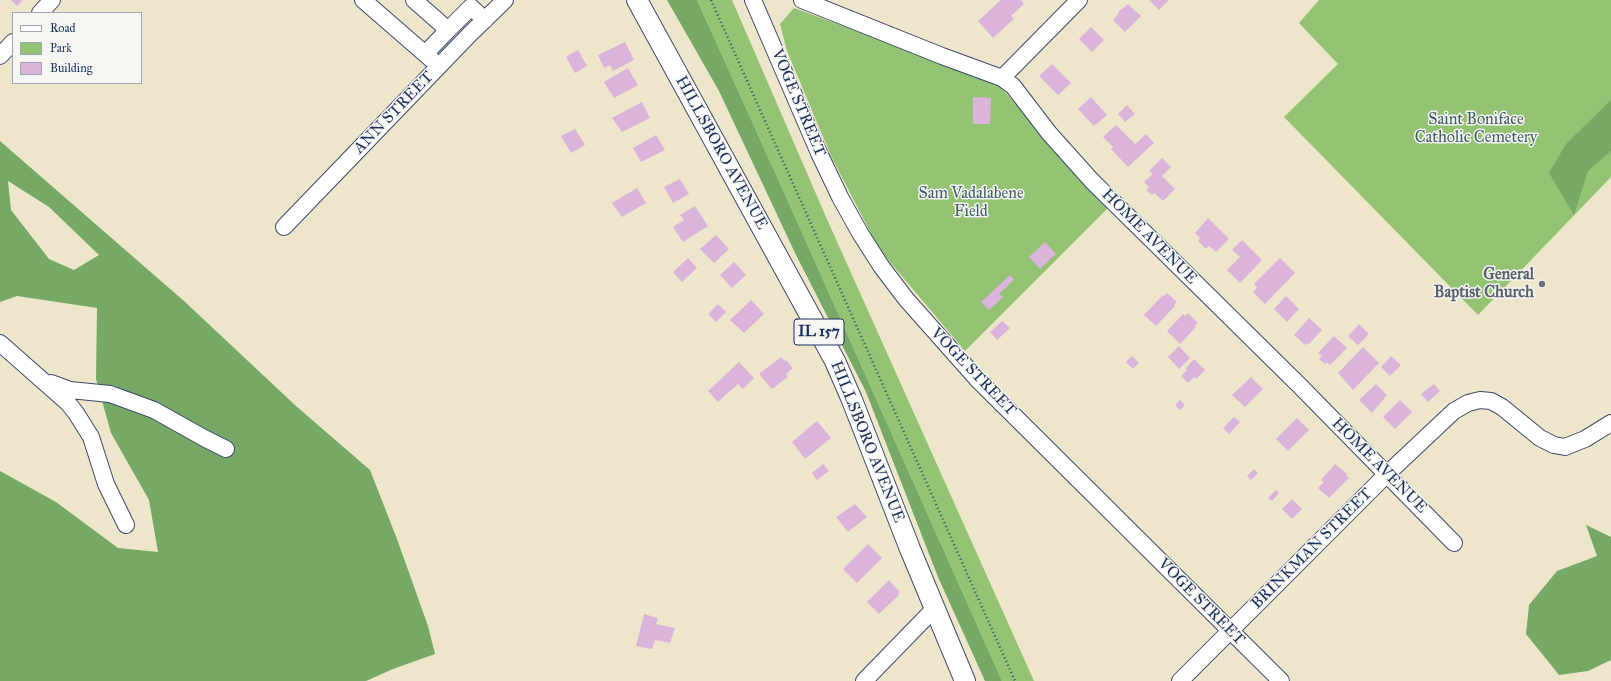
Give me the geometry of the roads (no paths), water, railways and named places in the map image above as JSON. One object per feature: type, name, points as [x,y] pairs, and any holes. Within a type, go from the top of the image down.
[{"type":"main road","name":"HILLSBORO AVENUE","points":[[637,0],[835,361],[852,400],[934,609],[965,681]]},
{"type":"street","points":[[41,12],[52,0]]},
{"type":"street","points":[[363,0],[439,66]]},
{"type":"street","points":[[415,0],[448,30]]},
{"type":"street","name":"ANN STREET","points":[[284,227],[439,66],[505,0]]},
{"type":"street","name":"VOGE STREET","points":[[754,0],[819,153],[840,196],[860,233],[881,266],[902,294],[937,336],[977,379],[1281,681]]},
{"type":"street","name":"HOME AVENUE","points":[[802,0],[942,56],[1002,78],[1013,86],[1049,133],[1092,181],[1454,542]]},
{"type":"street","points":[[1002,78],[1078,0]]},
{"type":"street","points":[[425,54],[448,30],[467,3],[485,20]]},
{"type":"street","points":[[0,56],[12,43]]},
{"type":"street","points":[[0,343],[68,403],[76,413],[91,437],[106,484],[126,525]]},
{"type":"street","points":[[42,380],[70,390],[110,394],[154,410],[226,449]]},
{"type":"street","name":"BRINKMAN STREET","points":[[1180,681],[1387,474],[1454,411],[1468,403],[1480,400],[1491,401],[1496,403],[1540,438],[1554,445],[1565,447],[1585,439],[1611,423]]},
{"type":"street","points":[[864,681],[934,609]]},
{"type":"place","name":"General Baptist Church","points":[[1542,284]]},
{"type":"park label","name":"Saint Boniface Catholic Cemetery","points":[[1476,129]]},
{"type":"park label","name":"Sam Vadalabene Field","points":[[971,203]]}]
